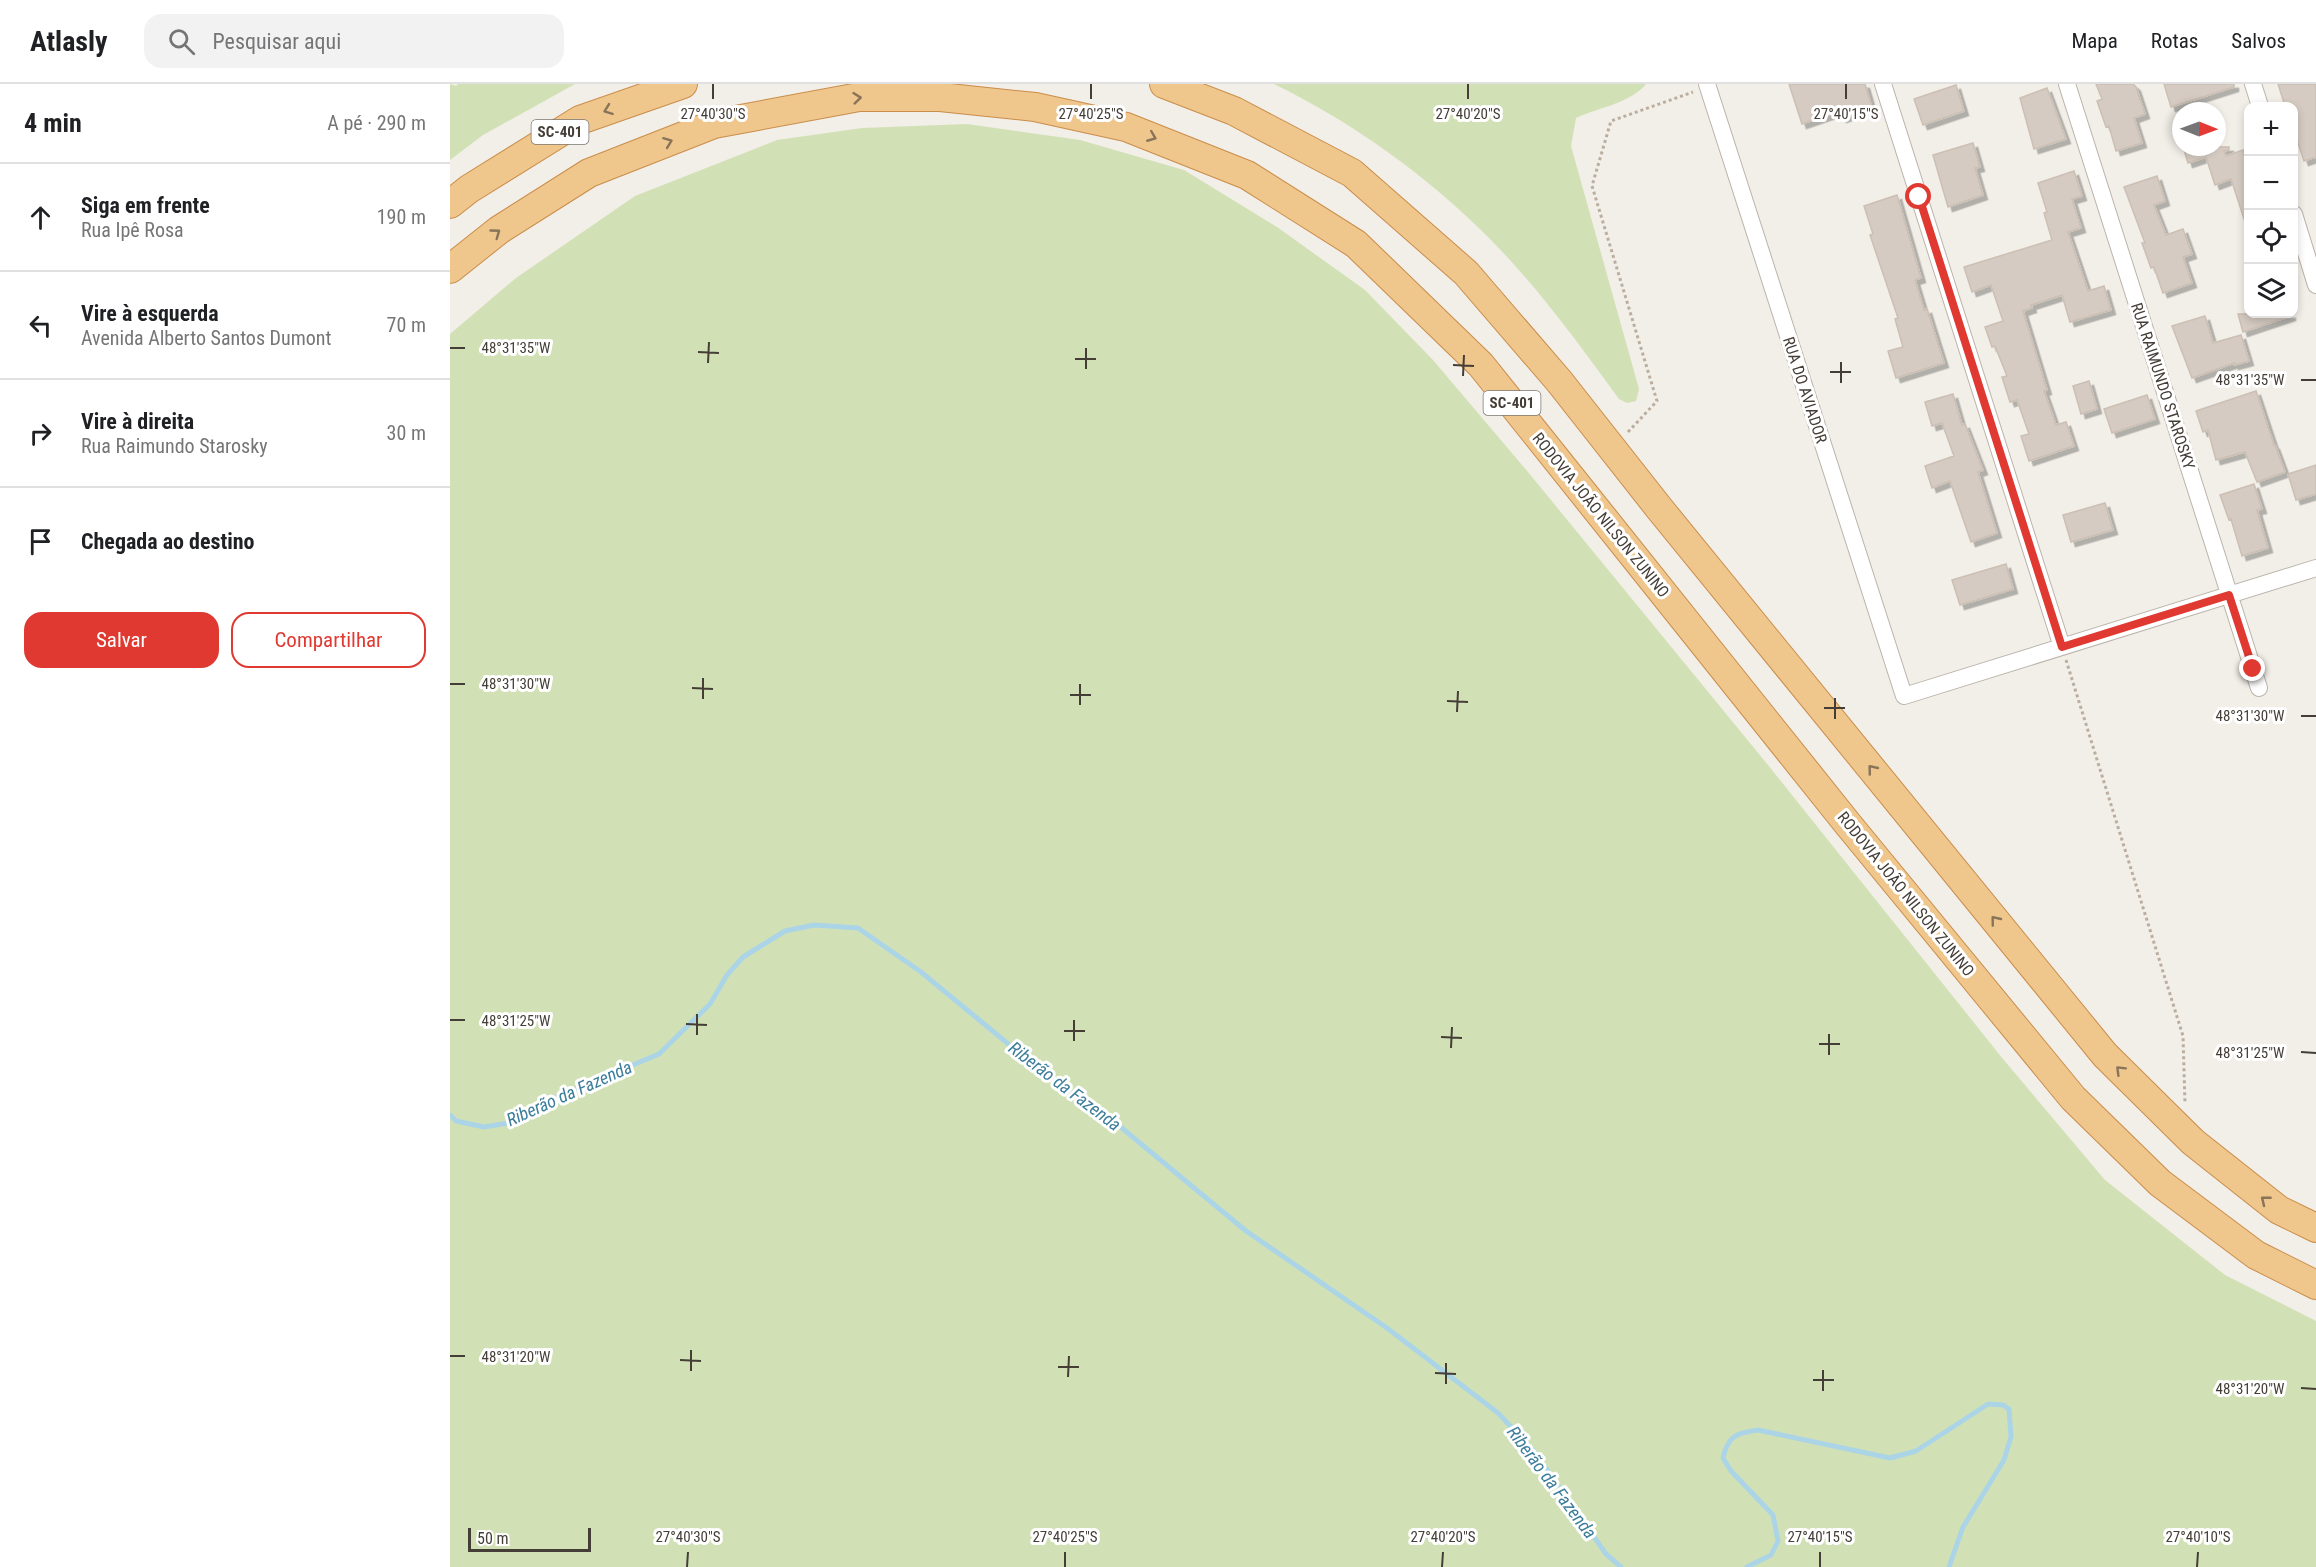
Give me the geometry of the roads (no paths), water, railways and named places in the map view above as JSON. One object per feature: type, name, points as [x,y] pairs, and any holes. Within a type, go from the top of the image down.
[{"type":"highway","name":"SC-401","points":[[450,204],[469,189],[580,120],[682,84]]},
{"type":"highway","name":"SC-401","points":[[1164,84],[1234,111],[1352,173],[1466,273],[1559,381],[2105,1055],[2193,1142],[2278,1210],[2316,1228]]},
{"type":"highway","name":"RODOVIA JOÃO NILSON ZUNINO","points":[[450,269],[499,230],[589,173],[714,124],[859,97],[940,97],[1035,107],[1126,127],[1247,175],[1356,244],[1481,365],[1847,823],[2073,1098],[2160,1183],[2256,1255],[2316,1285]]},
{"type":"street","points":[[1883,84],[2062,647],[2316,568]]},
{"type":"street","name":"RUA RAIMUNDO STAROSKY","points":[[2067,84],[2259,688]]},
{"type":"street","points":[[2253,84],[2259,102]]},
{"type":"street","name":"RUA DO AVIADOR","points":[[1710,85],[1904,696],[2062,647]]},
{"type":"street","points":[[2298,227],[2316,285]]},
{"type":"waterway","name":"Riberão da Fazenda","points":[[450,1115],[456,1121],[484,1127],[514,1122],[547,1101],[659,1054],[710,1004],[727,975],[743,957],[785,931],[814,925],[858,928],[921,972],[1046,1075],[1117,1124],[1246,1231],[1387,1328],[1498,1413],[1533,1450],[1606,1554],[1621,1567]]},
{"type":"waterway","name":"Riberão da Fazenda","points":[[1747,1567],[1771,1555],[1778,1541],[1773,1515],[1731,1471],[1723,1458],[1734,1436],[1758,1430],[1890,1458],[1916,1451],[1988,1404],[2003,1405],[2009,1409],[2011,1437],[2004,1460],[1963,1527],[1949,1567]]}]
